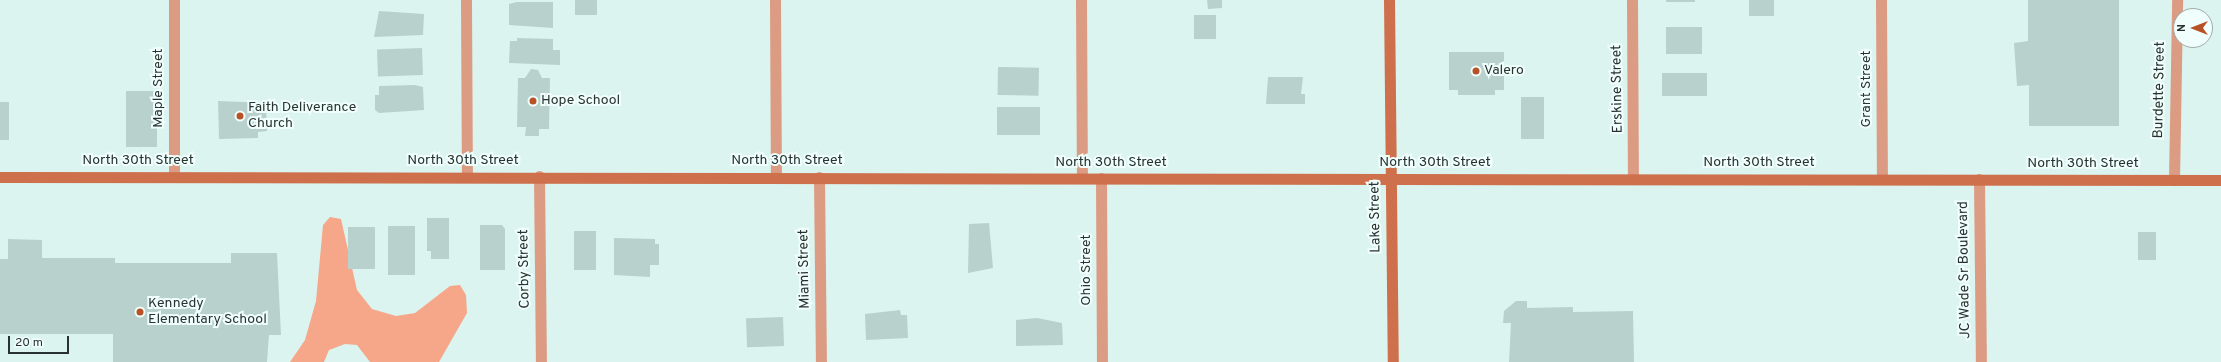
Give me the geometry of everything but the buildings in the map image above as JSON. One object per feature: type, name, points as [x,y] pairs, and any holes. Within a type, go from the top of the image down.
[{"type":"main road","name":"Lake Street","points":[[1389,0],[1393,362]]},
{"type":"main road","name":"North 30th Street","points":[[0,177],[776,176],[2221,180]]},
{"type":"street","name":"Maple Street","points":[[174,0],[174,176]]},
{"type":"street","points":[[466,0],[467,177]]},
{"type":"street","points":[[775,0],[776,176]]},
{"type":"street","points":[[1081,0],[1082,178]]},
{"type":"street","name":"Erskine Street","points":[[1632,0],[1633,178]]},
{"type":"street","name":"Grant Street","points":[[1881,0],[1882,179]]},
{"type":"street","name":"Burdette Street","points":[[2174,180],[2177,0]]},
{"type":"street","name":"Corby Street","points":[[539,176],[541,362]]},
{"type":"street","name":"Miami Street","points":[[820,177],[821,362]]},
{"type":"street","name":"Ohio Street","points":[[1101,178],[1102,362]]},
{"type":"street","name":"JC Wade Sr Boulevard","points":[[1980,179],[1981,362]]},
{"type":"shaded area","points":[[330,217],[341,219],[357,290],[372,309],[396,316],[415,313],[450,286],[460,285],[466,295],[467,313],[439,362],[370,362],[357,345],[345,344],[329,350],[324,362],[290,362],[305,340],[316,301],[323,225]]},
{"type":"place","name":"Valero","points":[[1476,71]]},
{"type":"place","name":"Hope School","points":[[533,101]]},
{"type":"place","name":"Faith Deliverance Church","points":[[240,116]]},
{"type":"place","name":"Kennedy Elementary School","points":[[140,312]]}]
